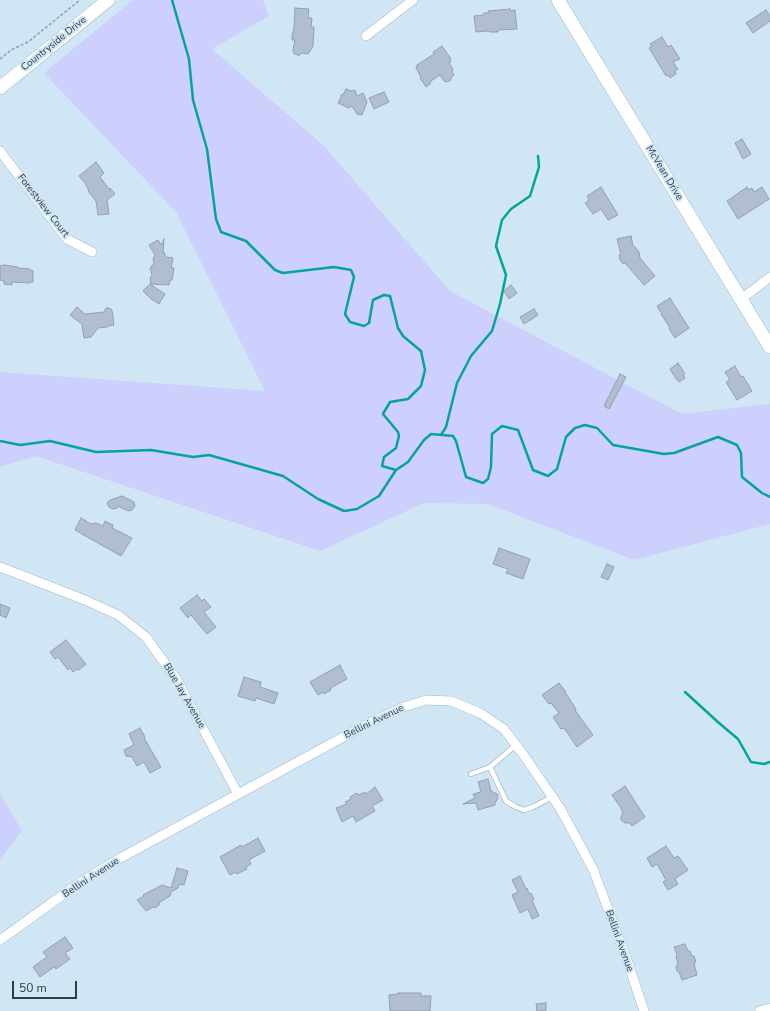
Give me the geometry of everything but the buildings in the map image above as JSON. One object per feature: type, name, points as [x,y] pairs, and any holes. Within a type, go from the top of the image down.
[{"type":"main road","name":"Countryside Drive","points":[[0,88],[108,0]]},
{"type":"main road","name":"McVean Drive","points":[[558,0],[770,347]]},
{"type":"street","points":[[366,36],[413,0]]},
{"type":"street","name":"Forestview Court","points":[[0,151],[67,239],[92,252]]},
{"type":"street","points":[[741,299],[770,277]]},
{"type":"street","name":"Blue Jay Avenue","points":[[0,567],[85,600],[118,615],[146,637],[177,680],[238,794]]},
{"type":"street","name":"Bellini Avenue","points":[[0,940],[82,881],[115,861],[371,722],[402,708],[426,700],[451,701],[480,713],[504,729],[560,808],[593,869],[626,957],[644,1011]]},
{"type":"street","points":[[760,1011],[770,1008]]},
{"type":"lane","points":[[471,774],[490,767],[516,745]]},
{"type":"lane","points":[[490,767],[506,801],[516,807],[524,810],[552,797]]},
{"type":"path","points":[[0,59],[11,50],[28,42],[80,0]]},
{"type":"shaded area","points":[[133,0],[263,0],[269,16],[212,49],[323,145],[450,291],[682,414],[770,404],[770,524],[634,560],[488,504],[424,503],[320,551],[36,456],[0,467],[0,372],[265,391],[176,212],[44,73]]},
{"type":"shaded area","points":[[0,793],[22,831],[0,859]]},
{"type":"waterway","points":[[172,0],[189,59],[193,100],[207,149],[216,219],[221,232],[246,241],[275,270],[283,273],[334,267],[351,270],[354,277],[345,314],[350,322],[364,326],[369,323],[373,300],[384,295],[390,296],[398,328],[403,336],[421,351],[425,370],[421,386],[408,399],[390,402],[383,414],[398,432],[399,436],[396,448],[384,457],[382,466],[396,470]]},
{"type":"waterway","points":[[441,435],[446,427],[457,383],[471,356],[492,331],[500,304],[506,275],[496,246],[502,220],[511,209],[530,196],[539,167],[538,156]]},
{"type":"waterway","points":[[0,441],[20,445],[50,441],[96,452],[151,450],[193,457],[209,455],[283,476],[318,499],[344,511],[357,509],[379,496],[396,470],[408,462],[424,440],[431,434],[453,436],[456,441],[466,477],[483,483],[488,479],[491,467],[492,434],[502,426],[518,430],[533,470],[548,476],[557,469],[566,437],[575,428],[585,425],[597,428],[613,445],[664,454],[674,453],[718,437],[737,445],[741,453],[742,477],[762,493],[770,497]]},
{"type":"waterway","points":[[685,692],[738,739],[751,762],[764,764],[770,762]]}]
